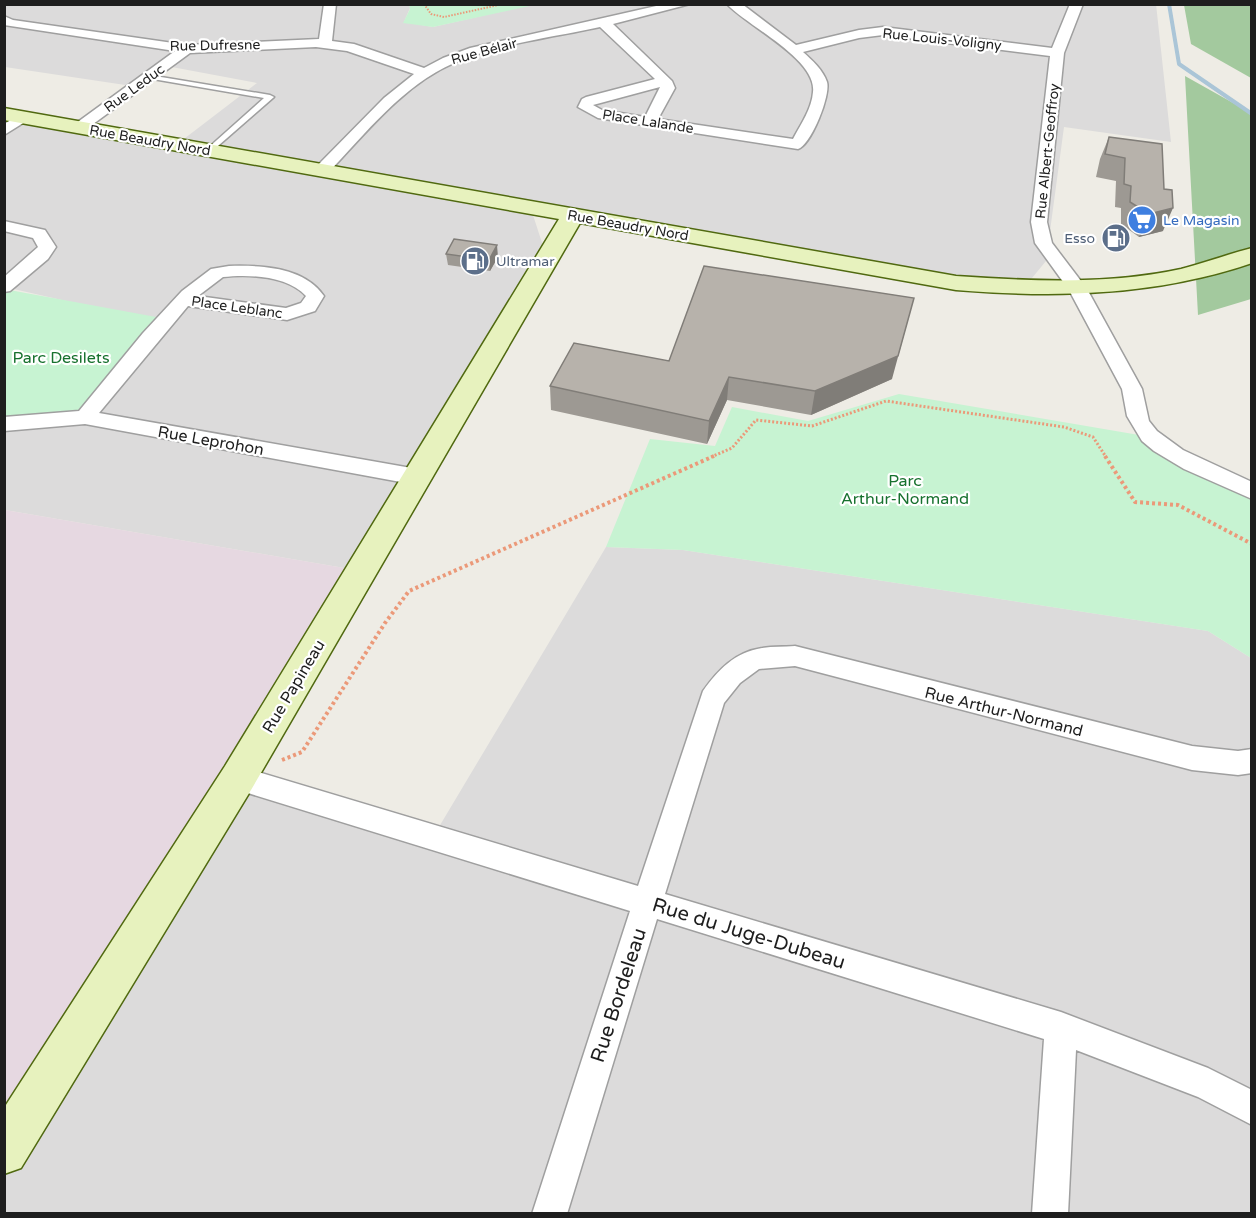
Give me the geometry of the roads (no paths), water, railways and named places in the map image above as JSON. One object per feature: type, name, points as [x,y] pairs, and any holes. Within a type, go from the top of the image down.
[{"type":"main road","name":"Rue Beaudry Nord","points":[[14,115],[956,283],[1019,289],[1124,286],[1172,279],[1225,265],[1251,255]]},
{"type":"main road","points":[[491,200],[519,210],[537,223],[545,234],[546,247],[540,270]]},
{"type":"main road","name":"Rue Papineau","points":[[4,1151],[238,778],[573,215]]},
{"type":"main road","points":[[540,270],[564,246],[600,232],[621,229],[678,234]]},
{"type":"street","points":[[326,44],[330,4]]},
{"type":"street","name":"Rue Bélair","points":[[322,170],[383,108],[424,73],[453,58],[470,52],[684,4]]},
{"type":"street","points":[[733,4],[793,50]]},
{"type":"street","name":"Rue Albert-Geoffroy","points":[[1077,4],[1057,53],[1039,222],[1044,243],[1078,289],[1132,389],[1134,406],[1141,426],[1159,444],[1251,491]]},
{"type":"street","name":"Rue Dufresne","points":[[4,20],[187,49],[277,44],[349,46],[424,73]]},
{"type":"street","points":[[603,22],[665,81],[668,88],[649,122]]},
{"type":"street","name":"Rue Louis-Voligny","points":[[793,50],[859,34],[883,31],[1057,53]]},
{"type":"street","name":"Rue Leduc","points":[[80,127],[187,49]]},
{"type":"street","name":"Place Lalande","points":[[665,81],[591,100],[585,107],[592,112],[649,122],[798,144],[820,96],[822,86],[819,77],[793,50]]},
{"type":"street","points":[[4,131],[14,115]]},
{"type":"street","points":[[4,226],[39,234],[47,248],[42,255],[4,287]]},
{"type":"street","name":"Place Leblanc","points":[[85,417],[184,300],[208,277],[219,272],[270,275],[296,280],[308,286],[315,296],[308,307],[287,314],[184,300]]},
{"type":"street","name":"Rue Leprohon","points":[[4,424],[85,417],[417,477]]},
{"type":"street","name":"Rue Arthur-Normand","points":[[758,658],[795,656],[1192,758],[1238,763],[1251,761]]},
{"type":"street","name":"Rue Bordeleau","points":[[549,1214],[712,699],[732,675],[758,658]]},
{"type":"street","name":"Rue du Juge-Dubeau","points":[[238,778],[1061,1028],[1208,1084],[1251,1109]]},
{"type":"street","points":[[1050,1214],[1061,1028]]},
{"type":"lane","points":[[149,77],[270,96],[211,150]]},
{"type":"waterway","points":[[1169,4],[1179,64],[1252,114]]},
{"type":"place","name":"Le Magasin","points":[[1142,220]]},
{"type":"place","name":"Esso","points":[[1116,238]]},
{"type":"place","name":"Ultramar","points":[[475,261]]},
{"type":"park label","name":"Parc Desilets","points":[[61,357]]},
{"type":"park label","name":"Parc Arthur-Normand","points":[[905,489]]}]
